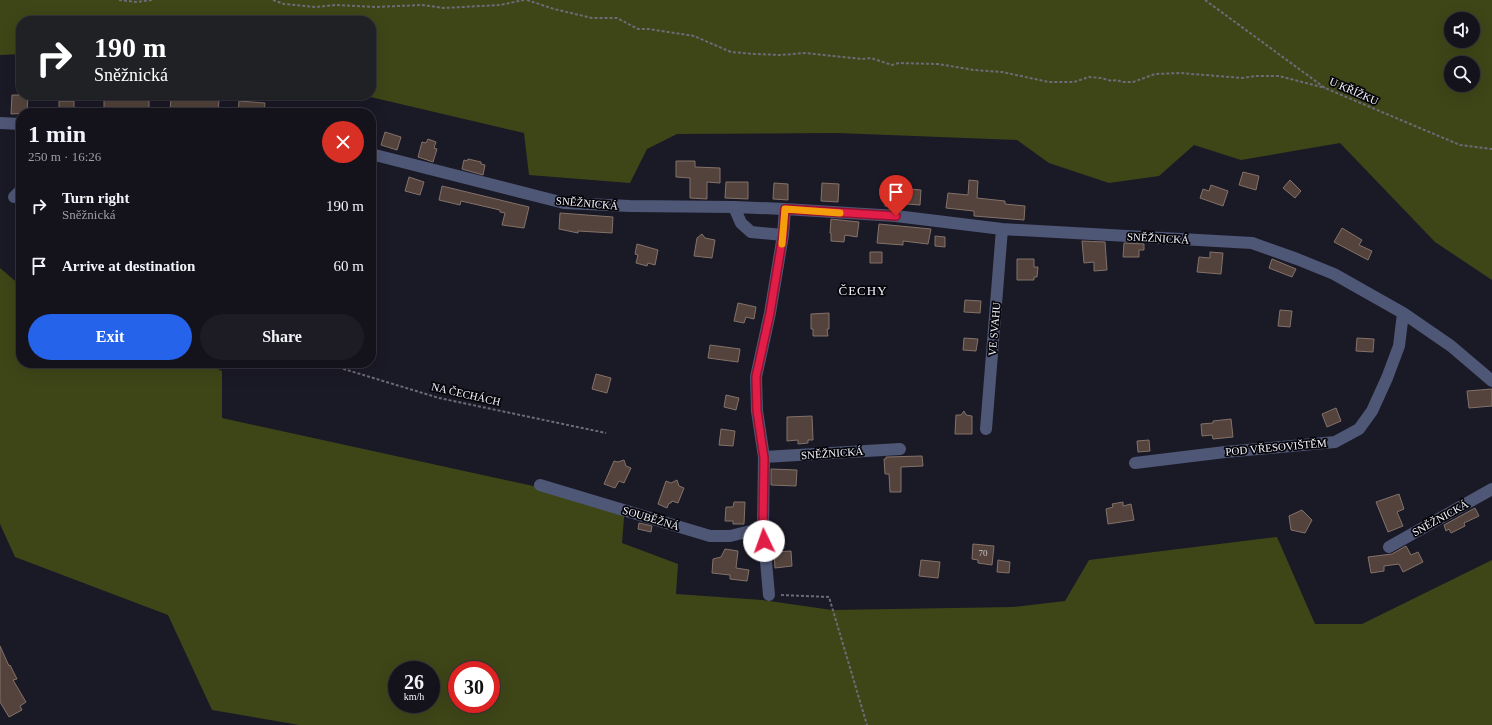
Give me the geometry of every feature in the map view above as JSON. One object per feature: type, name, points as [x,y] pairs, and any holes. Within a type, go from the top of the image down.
[{"type":"street","points":[[0,123],[16,124]]},
{"type":"street","name":"SNĚŽNICKÁ","points":[[376,155],[564,203],[630,206],[785,209],[896,216],[1002,229],[1252,243],[1334,274],[1403,313],[1452,346],[1492,381]]},
{"type":"street","points":[[734,207],[741,223],[750,232],[783,235]]},
{"type":"street","points":[[769,595],[763,528],[764,458],[757,411],[756,377],[770,313],[783,235],[785,209]]},
{"type":"street","name":"VE SVAHU","points":[[986,429],[1002,229]]},
{"type":"street","name":"POD VŘESOVIŠTĚM","points":[[1135,463],[1225,452],[1336,442],[1360,429],[1372,411],[1399,346],[1403,313]]},
{"type":"street","name":"SNĚŽNICKÁ","points":[[764,458],[900,449]]},
{"type":"street","name":"SOUBĚŽNÁ","points":[[540,485],[710,536],[730,536],[763,528]]},
{"type":"street","name":"SNĚŽNICKÁ","points":[[1389,547],[1492,489]]},
{"type":"path","points":[[118,0],[137,2],[152,0]]},
{"type":"path","points":[[273,0],[284,4],[316,7],[336,5],[374,7],[422,6],[444,8],[500,5],[526,0],[554,10],[592,18],[617,18],[638,29],[649,29],[694,36],[731,52],[781,55],[805,53],[862,59],[871,58],[892,65],[899,63],[938,64],[974,70],[1002,72],[1049,82],[1074,82],[1090,78],[1133,82],[1155,74],[1180,73],[1242,78],[1255,76],[1279,76],[1325,88]]},
{"type":"path","name":"U KŘÍŽKU","points":[[1205,0],[1325,88],[1460,145],[1492,149]]},
{"type":"path","name":"NA ČECHÁCH","points":[[340,368],[439,398],[606,433]]},
{"type":"path","points":[[769,595],[829,597],[867,725]]},
{"type":"green space","points":[[0,0],[1492,0],[1492,280],[1435,242],[1340,143],[1241,160],[1194,145],[1159,176],[1109,183],[1049,163],[1017,140],[837,133],[677,134],[647,149],[630,183],[529,175],[524,133],[376,98],[376,16],[16,16],[16,54],[0,55]]},
{"type":"green space","points":[[0,268],[16,282],[16,368],[216,368],[222,371],[222,418],[625,506],[622,543],[678,564],[676,594],[762,600],[832,610],[1013,607],[1065,601],[1089,560],[1277,537],[1315,624],[1362,624],[1492,560],[1492,725],[299,725],[212,710],[168,615],[15,557],[0,524]]},
{"type":"building","points":[[12,95],[16,95],[16,100],[28,100],[27,108],[16,108],[16,114],[11,114]]},
{"type":"building","points":[[104,100],[149,100],[149,108],[104,108]]},
{"type":"building","points":[[171,100],[219,100],[218,108],[170,108]]},
{"type":"building","points":[[59,101],[74,101],[74,108],[59,108]]},
{"type":"building","points":[[239,101],[265,103],[264,108],[238,108]]},
{"type":"building","points":[[385,132],[401,137],[397,150],[381,145]]},
{"type":"building","points":[[428,139],[436,142],[434,148],[437,149],[433,162],[418,157],[422,142],[426,143]]},
{"type":"building","points":[[468,159],[481,162],[481,164],[485,165],[483,175],[462,169],[464,160],[467,161]]},
{"type":"building","points":[[676,161],[695,161],[695,167],[720,168],[720,183],[707,182],[707,199],[690,198],[690,178],[676,177]]},
{"type":"building","points":[[1243,172],[1259,176],[1256,190],[1239,185]]},
{"type":"building","points":[[409,177],[424,182],[420,195],[405,191]]},
{"type":"building","points":[[969,180],[978,181],[977,198],[1005,201],[1005,204],[1025,206],[1024,220],[974,216],[974,211],[946,208],[948,193],[968,195]]},
{"type":"building","points":[[1290,180],[1301,191],[1295,198],[1283,188]]},
{"type":"building","points":[[726,182],[748,182],[748,199],[725,198]]},
{"type":"building","points":[[774,183],[788,184],[788,200],[773,199]]},
{"type":"building","points":[[822,183],[839,184],[838,202],[821,201]]},
{"type":"building","points":[[1211,185],[1228,191],[1223,206],[1200,198],[1203,189],[1209,191]]},
{"type":"building","points":[[442,186],[529,207],[524,228],[502,225],[505,213],[500,212],[500,210],[461,201],[460,205],[439,200]]},
{"type":"building","points":[[908,189],[921,190],[920,205],[907,204]]},
{"type":"building","points":[[886,196],[899,196],[899,207],[885,206]]},
{"type":"building","points":[[560,213],[613,217],[612,233],[578,231],[578,233],[559,229]]},
{"type":"building","points":[[831,219],[859,222],[857,237],[845,235],[844,242],[831,241]]},
{"type":"building","points":[[879,224],[931,229],[928,244],[903,241],[903,245],[877,243]]},
{"type":"building","points":[[1342,228],[1362,240],[1359,245],[1372,251],[1368,260],[1334,242]]},
{"type":"building","points":[[702,234],[705,238],[715,240],[712,258],[694,256],[697,238]]},
{"type":"building","points":[[935,236],[945,237],[945,247],[935,246]]},
{"type":"building","points":[[1082,241],[1105,242],[1107,270],[1094,271],[1094,262],[1084,263]]},
{"type":"building","points":[[1124,243],[1144,244],[1144,250],[1139,250],[1139,257],[1123,257]]},
{"type":"building","points":[[637,244],[658,250],[655,265],[648,263],[647,266],[636,263],[638,255],[635,254]]},
{"type":"building","points":[[870,252],[882,252],[882,263],[870,263]]},
{"type":"building","points":[[1210,252],[1223,253],[1221,274],[1197,272],[1199,257],[1210,258]]},
{"type":"building","points":[[1017,259],[1034,259],[1034,267],[1038,267],[1037,277],[1034,277],[1034,280],[1017,280]]},
{"type":"building","points":[[1272,259],[1296,269],[1292,277],[1269,268]]},
{"type":"building","points":[[965,300],[981,301],[980,313],[964,312]]},
{"type":"building","points":[[738,303],[756,307],[754,319],[746,317],[744,323],[734,321]]},
{"type":"building","points":[[1280,310],[1292,311],[1290,327],[1278,326]]},
{"type":"building","points":[[829,313],[829,329],[827,329],[828,336],[813,336],[813,329],[811,329],[811,314]]},
{"type":"building","points":[[964,338],[978,339],[976,351],[963,350]]},
{"type":"building","points":[[1357,338],[1374,339],[1373,352],[1356,351]]},
{"type":"building","points":[[710,345],[740,349],[738,362],[708,358]]},
{"type":"building","points":[[596,374],[611,378],[607,393],[592,389]]},
{"type":"building","points":[[1492,389],[1492,406],[1469,408],[1467,391]]},
{"type":"building","points":[[726,395],[739,398],[736,410],[724,407]]},
{"type":"building","points":[[1336,408],[1341,421],[1327,427],[1322,414]]},
{"type":"building","points":[[964,411],[966,415],[972,416],[972,434],[955,434],[956,415],[961,415]]},
{"type":"building","points":[[812,416],[813,440],[808,440],[808,443],[798,444],[798,440],[787,441],[787,417]]},
{"type":"building","points":[[1231,419],[1233,437],[1213,439],[1212,435],[1202,436],[1201,424]]},
{"type":"building","points":[[721,429],[735,431],[733,446],[719,445]]},
{"type":"building","points":[[1149,440],[1150,451],[1138,452],[1137,441]]},
{"type":"building","points":[[922,456],[923,466],[901,467],[901,492],[890,492],[889,474],[885,474],[884,459],[886,459],[886,457]]},
{"type":"building","points":[[624,460],[626,466],[631,468],[624,483],[619,481],[615,488],[604,484],[614,461],[618,462]]},
{"type":"building","points":[[771,469],[797,470],[796,486],[771,485]]},
{"type":"building","points":[[677,480],[679,486],[684,488],[678,503],[672,501],[669,503],[667,508],[658,504],[666,481],[671,483]]},
{"type":"building","points":[[1399,494],[1404,509],[1397,512],[1403,526],[1388,532],[1376,502]]},
{"type":"building","points":[[734,502],[745,502],[744,524],[733,524],[733,521],[725,521],[726,507],[733,507]]},
{"type":"building","points":[[1123,502],[1123,506],[1131,504],[1134,520],[1108,524],[1106,509],[1113,507],[1112,504]]},
{"type":"building","points":[[1475,508],[1479,516],[1464,523],[1465,526],[1451,533],[1449,529],[1446,531],[1444,525]]},
{"type":"building","points":[[1302,510],[1312,520],[1305,533],[1291,530],[1289,516]]},
{"type":"building","points":[[639,523],[652,526],[651,532],[638,529]]},
{"type":"building","points":[[973,544],[994,546],[992,565],[978,563],[978,560],[972,559]]},
{"type":"building","points":[[1406,546],[1411,555],[1418,552],[1423,562],[1403,572],[1399,564],[1384,566],[1384,571],[1371,573],[1368,557],[1392,554]]},
{"type":"building","points":[[725,549],[738,551],[736,568],[749,570],[747,581],[730,579],[730,575],[712,573],[713,559],[721,557]]},
{"type":"building","points":[[791,551],[792,566],[775,568],[774,552]]},
{"type":"building","points":[[921,560],[940,562],[938,578],[919,576]]},
{"type":"building","points":[[998,560],[1010,562],[1009,573],[997,572]]},
{"type":"building","points":[[0,646],[17,679],[13,680],[26,702],[20,706],[22,710],[9,717],[0,702]]},
{"type":"slow traffic","points":[[782,244],[785,209],[840,213]]},
{"type":"district","name":"ČECHY","points":[[863,290]]},
{"type":"route","points":[[764,541],[764,458],[757,411],[756,377],[770,313],[783,235],[785,209],[896,216]]}]
